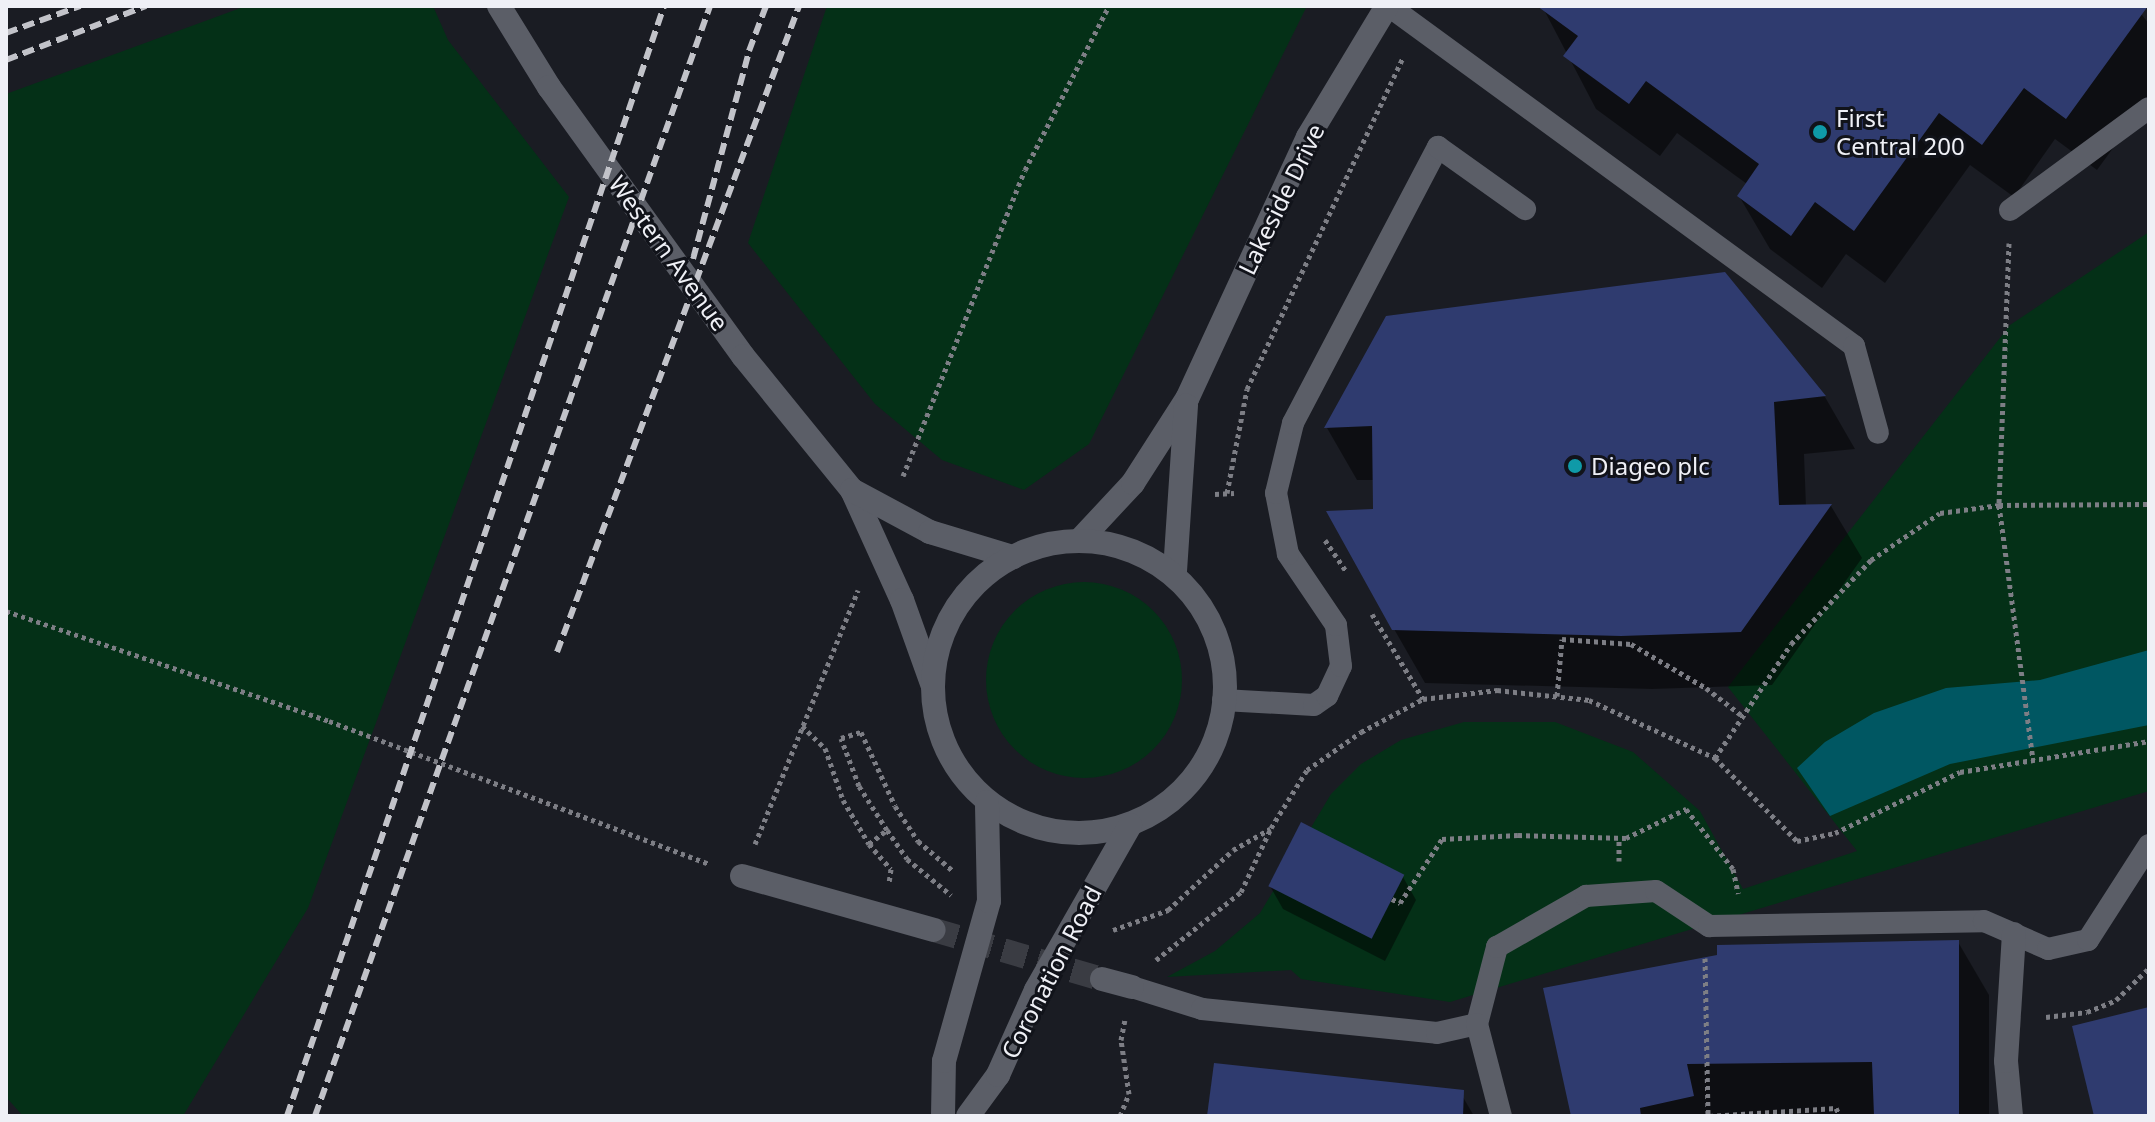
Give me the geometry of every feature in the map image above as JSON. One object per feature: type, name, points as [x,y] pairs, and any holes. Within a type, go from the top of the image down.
[{"type":"street","name":"Western Avenue","points":[[499,6],[549,87],[743,356],[852,490],[902,600],[933,685]]},
{"type":"street","name":"Lakeside Drive","points":[[1079,541],[1133,483],[1187,399],[1308,137],[1388,6]]},
{"type":"street","name":"Lakeside Drive","points":[[1175,571],[1187,399]]},
{"type":"street","name":"Western Avenue","points":[[852,490],[930,532],[1013,557]]},
{"type":"street","points":[[1079,541],[1130,549],[1175,571],[1208,614],[1224,659],[1223,700],[1204,764],[1170,802],[1130,825],[1080,835],[1050,832],[1018,822],[987,802],[964,779],[940,735],[933,685],[942,635],[956,604],[985,574],[1013,557],[1079,541]]},
{"type":"street","points":[[943,1116],[944,1061],[989,901],[987,802]]},
{"type":"street","name":"Coronation Road","points":[[968,1116],[998,1075],[1036,990],[1130,825]]},
{"type":"street","points":[[742,876],[934,930]]},
{"type":"street","points":[[2011,1116],[2009,1021],[2014,934]]},
{"type":"street","points":[[1102,979],[1132,987]]},
{"type":"lane","points":[[1388,6],[1854,346],[1878,433]]},
{"type":"lane","points":[[2010,210],[2149,108]]},
{"type":"lane","points":[[1223,700],[1314,705],[1327,696],[1341,666],[1336,625],[1288,554],[1276,493],[1293,423],[1438,147],[1525,209]]},
{"type":"lane","points":[[1501,1116],[1477,1024],[1497,947],[1586,896],[1656,891],[1709,926],[1984,921],[2048,949],[2088,940],[2149,845]]},
{"type":"lane","points":[[1132,987],[1202,1009],[1437,1033],[1477,1024]]},
{"type":"path","points":[[902,479],[1025,170],[1109,6]]},
{"type":"path","points":[[1227,493],[1247,389],[1419,28]]},
{"type":"path","points":[[2010,210],[1999,505],[2033,757]]},
{"type":"path","points":[[1715,758],[1791,644],[1871,560],[1940,513],[1999,505],[2149,504]]},
{"type":"path","points":[[6,611],[329,721],[742,876],[861,583]]},
{"type":"path","points":[[1557,696],[1562,639],[1631,644],[1741,715]]},
{"type":"path","points":[[1120,1116],[1129,1094],[1121,1040],[1132,987],[1171,943],[1241,892],[1271,828],[1307,770],[1361,732],[1423,699],[1497,690],[1589,700],[1715,758],[1797,841],[1835,833],[1960,772],[2033,757],[2149,741]]},
{"type":"path","points":[[802,726],[825,748],[843,800],[869,844],[891,869]]},
{"type":"path","points":[[951,895],[907,859],[859,786],[841,738],[861,732],[895,806],[918,841],[952,870]]},
{"type":"path","points":[[1392,899],[1400,903],[1442,839],[1518,835],[1626,838],[1686,809],[1733,869],[1745,925]]},
{"type":"path","points":[[1108,932],[1168,910],[1233,850],[1271,828]]},
{"type":"path","points":[[869,844],[887,830]]},
{"type":"path","points":[[1709,926],[1708,1116],[1836,1108],[1840,1116]]},
{"type":"path","points":[[2009,1021],[2087,1012],[2116,1000],[2149,968]]},
{"type":"green space","points":[[246,6],[433,6],[448,40],[569,197],[308,908],[183,1116],[23,1116],[6,1097],[6,94]]},
{"type":"green space","points":[[827,6],[1307,6],[1089,444],[1024,490],[942,460],[875,404],[748,243]]},
{"type":"green space","points":[[2149,232],[2149,791],[1450,1002],[1301,979],[1291,970],[1167,977],[1215,951],[1260,913],[1331,794],[1361,764],[1401,740],[1464,722],[1555,722],[1633,752],[1700,811],[1743,889],[1857,851],[1728,687],[2010,325]]},
{"type":"green space","points":[[1084,582],[1103,583],[1122,589],[1154,610],[1175,642],[1181,661],[1181,699],[1175,718],[1154,750],[1122,771],[1103,777],[1084,778],[1065,777],[1046,771],[1014,750],[993,718],[987,699],[986,680],[987,661],[993,642],[1014,610],[1046,589],[1065,583]]},
{"type":"water","points":[[2149,650],[2149,725],[1950,764],[1830,816],[1797,768],[1825,742],[1874,713],[1946,688],[2040,680]]},
{"type":"building","name":"First Central 200","points":[[1537,6],[2148,6],[2066,119],[2024,88],[1982,145],[1939,113],[1854,231],[1815,202],[1791,236],[1737,196],[1759,164],[1646,81],[1629,104],[1563,56],[1578,36]]},
{"type":"building","name":"Diageo plc","points":[[1725,272],[1826,396],[1774,402],[1779,505],[1832,504],[1741,632],[1621,636],[1392,630],[1326,511],[1373,509],[1372,426],[1324,428],[1386,316]]},
{"type":"building","points":[[1301,822],[1404,875],[1372,939],[1268,886]]},
{"type":"building","points":[[1959,940],[1959,1116],[1874,1116],[1872,1062],[1687,1064],[1694,1096],[1640,1108],[1641,1116],[1571,1116],[1543,988],[1717,955],[1717,945]]},
{"type":"building","points":[[2149,1007],[2149,1116],[2094,1116],[2072,1026]]},
{"type":"building","points":[[1214,1063],[1464,1090],[1463,1116],[1207,1116]]},
{"type":"tunnel","points":[[934,930],[1102,979]]},
{"type":"railway","points":[[6,33],[80,6]]},
{"type":"railway","points":[[6,60],[146,6]]},
{"type":"railway","points":[[287,1116],[664,6]]},
{"type":"railway","points":[[315,1116],[710,6]]},
{"type":"railway","points":[[693,259],[749,51],[766,6]]},
{"type":"railway","points":[[557,652],[799,6]]},
{"type":"place","name":"First Central 200","points":[[1820,132]]},
{"type":"place","name":"Diageo plc","points":[[1575,466]]}]
